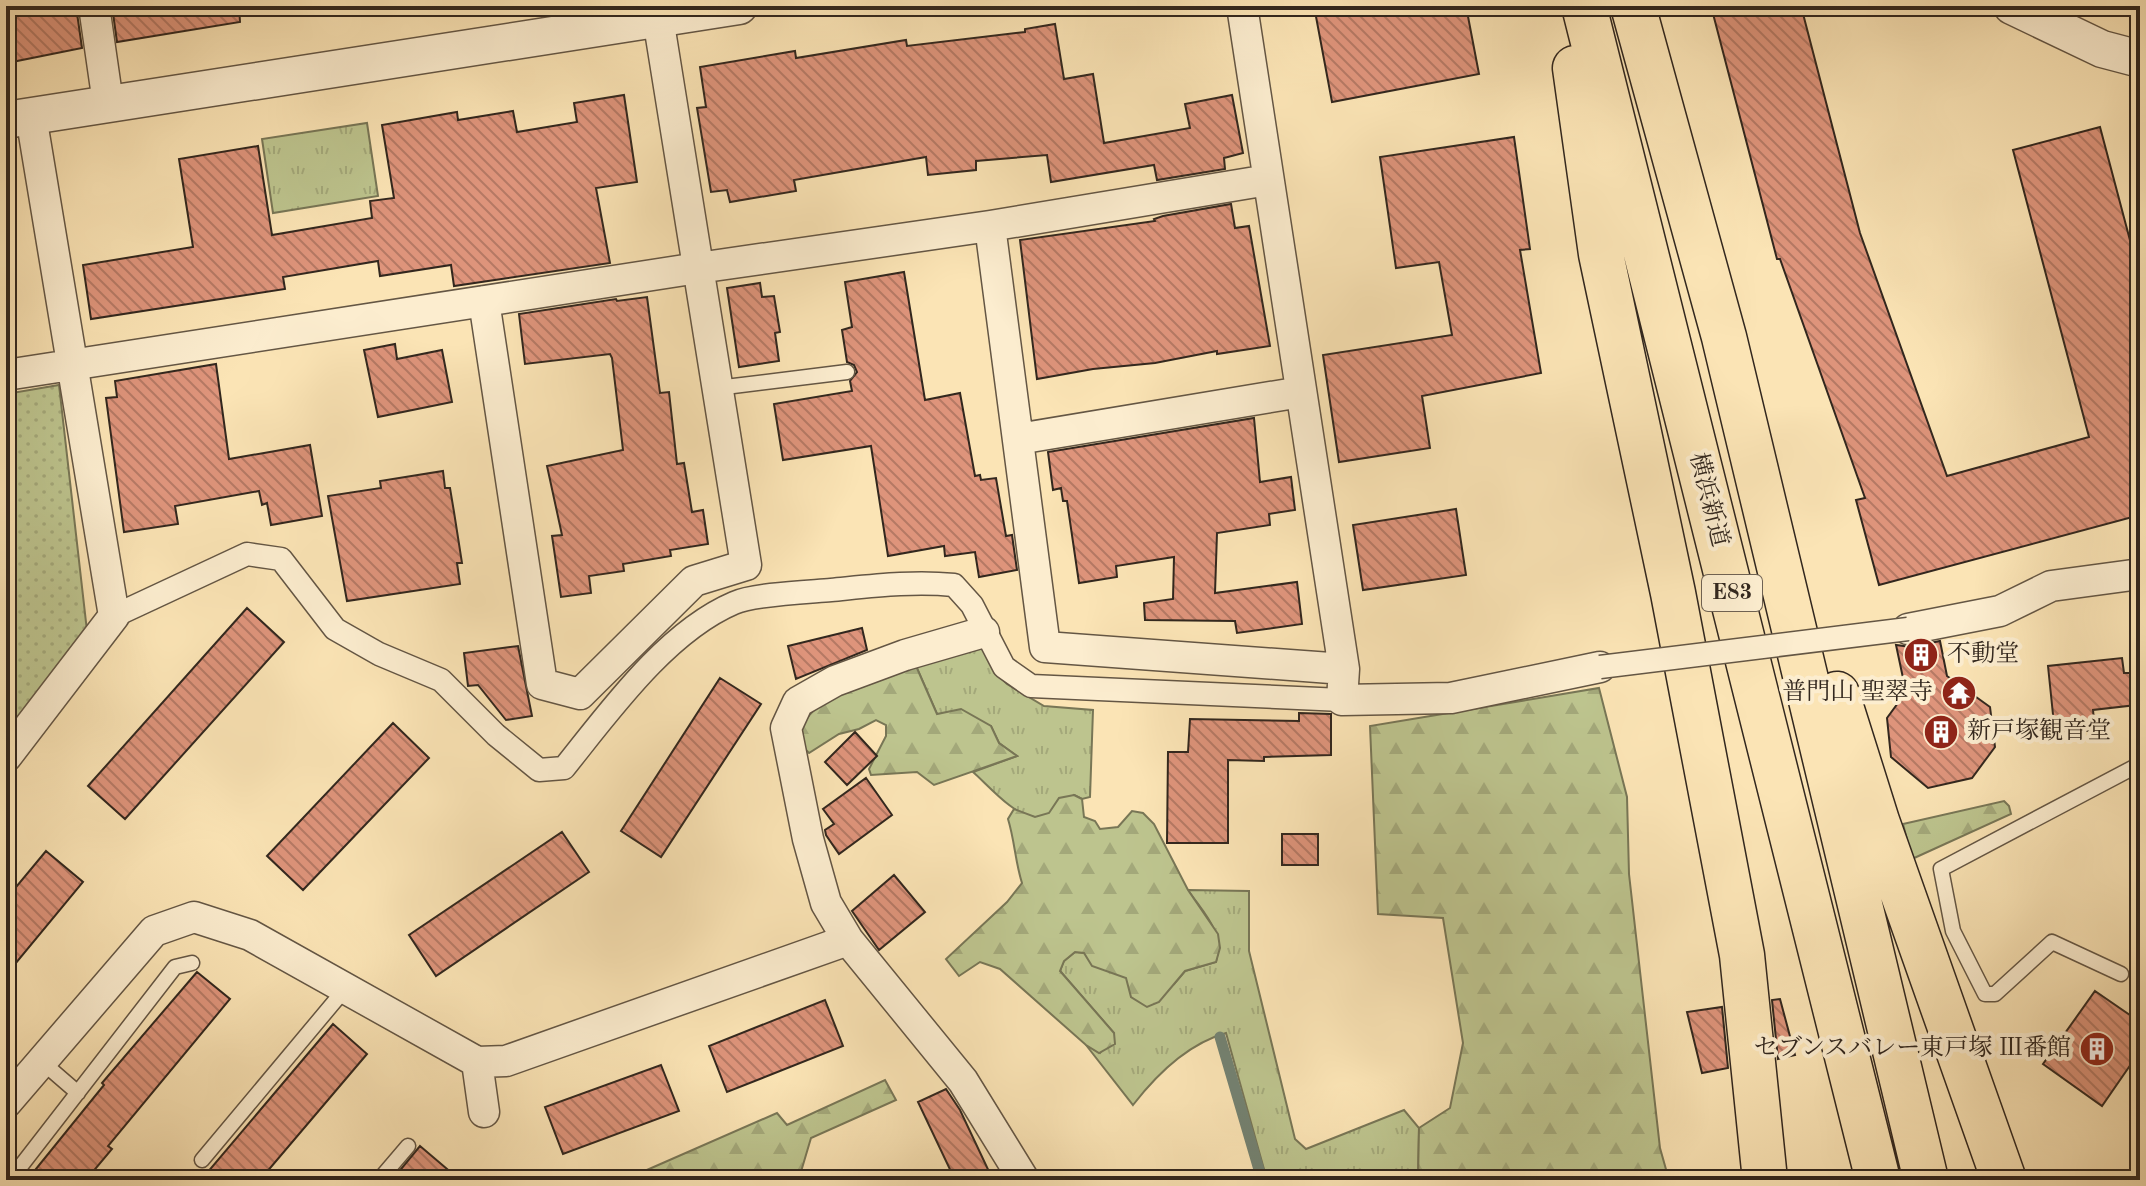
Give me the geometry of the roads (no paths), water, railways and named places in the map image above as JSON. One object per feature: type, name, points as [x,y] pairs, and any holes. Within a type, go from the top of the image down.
[{"type":"highway","points":[[1566,6],[1601,254],[1673,593],[1742,955],[1765,1180]]},
{"type":"highway","name":"横浜新道","points":[[1584,6],[1878,1180]]},
{"type":"highway","name":"E83","points":[[1633,6],[1724,337],[1926,1180]]},
{"type":"highway","points":[[1724,337],[1877,821],[2004,1180]]},
{"type":"street","points":[[94,6],[108,103]]},
{"type":"street","points":[[114,616],[70,367],[18,118],[739,6]]},
{"type":"street","points":[[1242,6],[1344,669],[1342,700]]},
{"type":"street","points":[[2022,9],[2102,49],[2140,59]]},
{"type":"street","points":[[484,301],[542,684],[580,694],[694,581],[746,565],[658,18]]},
{"type":"street","points":[[6,375],[990,226],[1268,180]]},
{"type":"street","points":[[990,226],[1045,647],[1055,687]]},
{"type":"street","points":[[1018,439],[1301,392]]},
{"type":"street","points":[[6,757],[114,616],[247,554],[281,559],[335,629],[379,654],[441,680],[496,735],[539,770],[564,768],[660,657],[703,619],[737,601],[919,581],[954,585],[972,605],[1004,667],[1031,686],[1342,700],[1451,698],[1600,667],[1908,629],[2000,611],[2051,586],[2140,574]]},
{"type":"street","points":[[984,632],[905,655],[835,681],[798,702],[786,728],[808,839],[826,903],[848,940],[963,1081],[1024,1180]]},
{"type":"street","points":[[1045,647],[1344,669]]},
{"type":"street","points":[[6,1103],[154,931],[194,917],[250,935],[477,1062],[506,1061],[848,940]]},
{"type":"street","points":[[477,1062],[484,1112]]},
{"type":"lane","points":[[717,388],[847,372]]},
{"type":"lane","points":[[2121,974],[2052,942],[1995,994],[1985,994],[1953,931],[1941,869],[2140,764]]},
{"type":"lane","points":[[10,1180],[175,967],[192,963]]},
{"type":"lane","points":[[202,1160],[345,989]]},
{"type":"lane","points":[[41,1061],[78,1093]]},
{"type":"lane","points":[[379,1180],[408,1146]]},
{"type":"waterway","points":[[1220,1037],[1262,1180]]},
{"type":"place","name":"不動堂","points":[[1921,655]]},
{"type":"place","name":"普門山 聖翠寺","points":[[1959,693]]},
{"type":"place","name":"新戸塚観音堂","points":[[1941,732]]},
{"type":"place","name":"セブンスバレー東戸塚 Ⅲ番館","points":[[2097,1049]]}]
